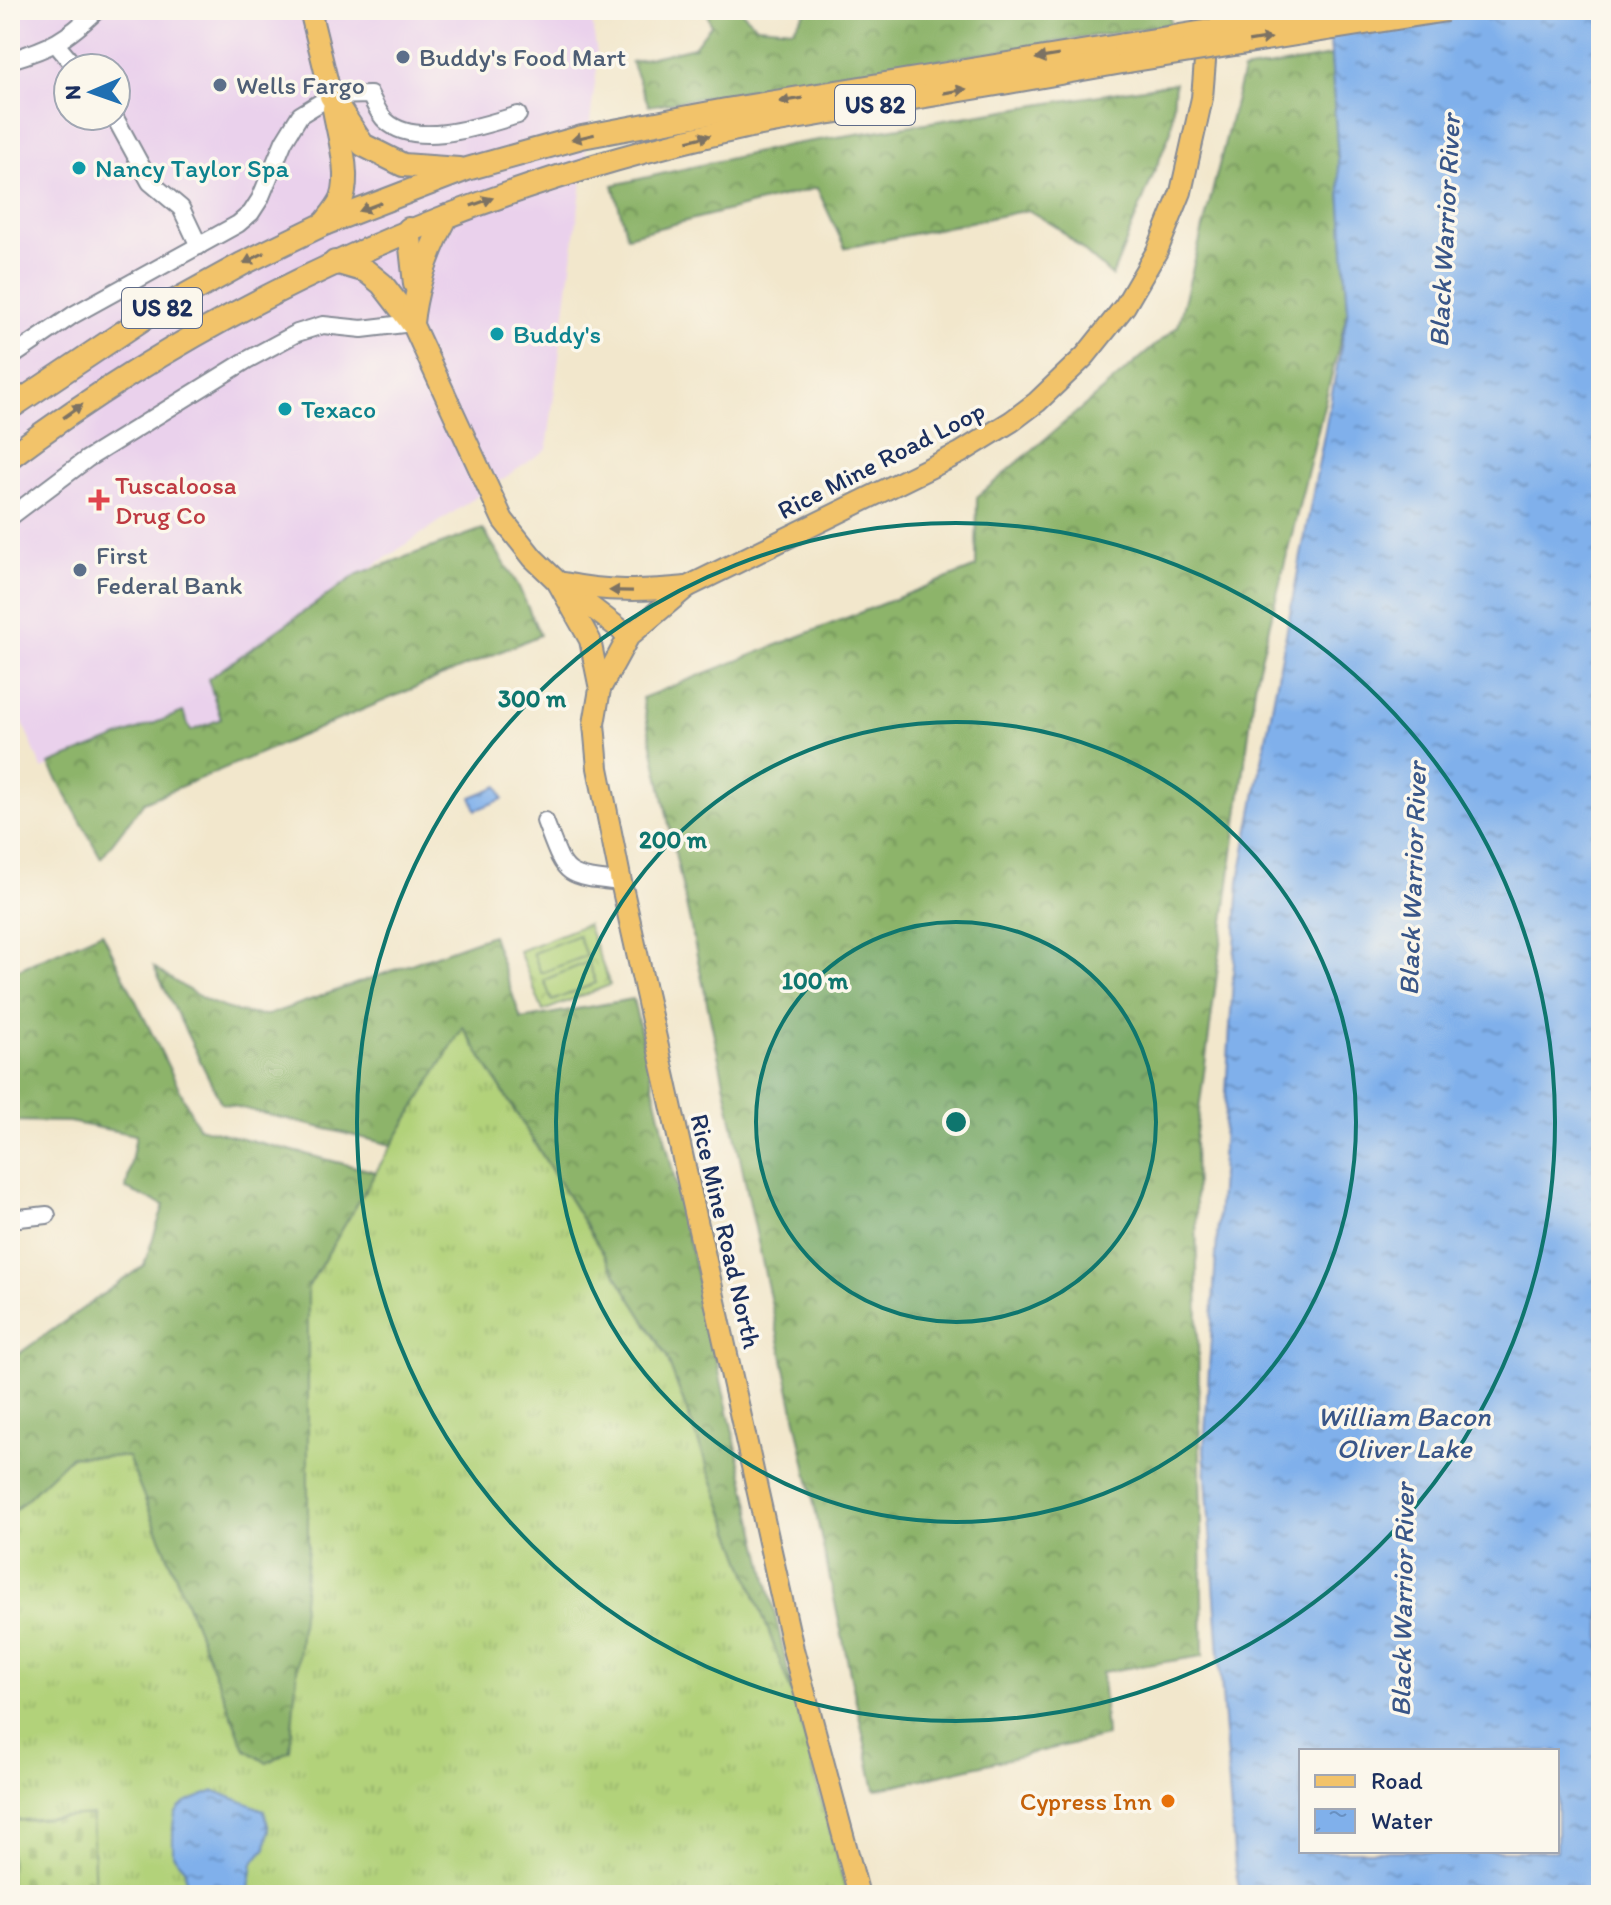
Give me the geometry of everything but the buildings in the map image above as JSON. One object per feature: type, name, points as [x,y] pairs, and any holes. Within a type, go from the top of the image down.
[{"type":"highway","name":"US 82","points":[[10,457],[79,407],[163,353],[249,305],[409,229],[486,200],[624,158],[744,127],[1340,10]]},
{"type":"highway","name":"US 82","points":[[10,408],[158,310],[324,224],[467,169],[582,137],[1126,53],[1446,10]]},
{"type":"highway","points":[[331,96],[363,145],[403,165],[467,169]]},
{"type":"highway","points":[[324,224],[342,197],[344,181],[343,156],[331,96]]},
{"type":"highway","points":[[412,323],[416,293],[431,246],[447,216]]},
{"type":"highway","points":[[409,229],[416,293]]},
{"type":"highway","points":[[335,262],[366,271],[374,277],[412,323]]},
{"type":"main road","points":[[310,10],[331,96]]},
{"type":"main road","name":"Rice Mine Road Loop","points":[[600,689],[629,636],[687,587],[960,453],[1037,402],[1085,356],[1125,306],[1157,251],[1181,192],[1202,98],[1204,10]]},
{"type":"main road","name":"Rice Mine Road North","points":[[412,323],[503,520],[533,558],[557,581],[629,636]]},
{"type":"main road","points":[[557,581],[598,591],[687,587]]},
{"type":"main road","name":"Rice Mine Road North","points":[[557,581],[590,640],[600,689],[594,724],[596,747],[621,882],[793,1649],[859,1895]]},
{"type":"street","points":[[10,60],[70,36],[97,10]]},
{"type":"street","points":[[56,44],[63,52]]},
{"type":"street","points":[[10,358],[73,315],[199,246],[251,213],[290,129],[300,115],[331,96],[370,95],[385,121],[405,132],[469,130],[518,115]]},
{"type":"street","points":[[123,132],[150,182],[181,208],[199,246]]},
{"type":"street","points":[[10,517],[87,459],[247,360],[297,333],[323,325],[362,329],[412,323]]},
{"type":"street","points":[[545,821],[562,866],[574,875],[621,882]]},
{"type":"street","points":[[10,1219],[47,1215]]},
{"type":"shaded area","points":[[10,10],[590,10],[598,60],[547,449],[208,678],[222,719],[190,732],[183,713],[42,769],[10,692]]},
{"type":"green space","points":[[706,10],[740,10],[757,26],[793,29],[807,10],[1168,10],[1171,24],[649,106],[631,62],[694,47],[711,25]]},
{"type":"green space","points":[[1331,56],[1348,309],[1256,679],[1195,1141],[1203,1656],[1102,1672],[1106,1736],[875,1790],[642,698],[976,567],[977,497],[1178,326],[1243,71]]},
{"type":"green space","points":[[1175,83],[1171,131],[1112,276],[1058,228],[1028,210],[845,248],[817,188],[627,236],[613,185],[788,145]]},
{"type":"green space","points":[[483,529],[518,585],[540,635],[144,802],[101,858],[49,764],[183,712],[191,731],[221,719],[208,679],[358,574]]},
{"type":"green space","points":[[587,924],[610,985],[543,1011],[519,951]]},
{"type":"green space","points":[[102,932],[198,1127],[376,1172],[308,1287],[308,1546],[290,1750],[267,1763],[245,1749],[128,1457],[71,1456],[10,1515],[10,1360],[144,1265],[164,1205],[126,1189],[136,1135],[69,1122],[10,1121],[10,973]]},
{"type":"green space","points":[[492,935],[521,1019],[633,999],[796,1705],[666,1355],[463,1027],[392,1145],[221,1103],[154,967],[194,994],[221,1007],[268,1015]]},
{"type":"green space","points":[[578,935],[586,956],[541,973],[533,953]]},
{"type":"green space","points":[[588,962],[596,983],[552,1001],[544,980]]},
{"type":"green space","points":[[462,1026],[666,1355],[796,1705],[847,1895],[10,1895],[10,1515],[71,1456],[128,1457],[245,1749],[308,1546],[308,1287]]},
{"type":"green space","points":[[92,1815],[95,1895],[10,1895],[10,1821]]},
{"type":"water","name":"William Bacon Oliver Lake","points":[[1328,10],[1601,10],[1601,1895],[1241,1895],[1235,1868],[1204,1450],[1239,881],[1348,309]]},
{"type":"water","points":[[498,786],[503,799],[476,810],[471,797]]},
{"type":"water","points":[[215,1791],[264,1810],[269,1829],[266,1848],[253,1863],[249,1889],[256,1895],[182,1895],[186,1886],[185,1868],[173,1855],[174,1818],[181,1806]]},
{"type":"place","name":"Buddy's Food Mart","points":[[403,57]]},
{"type":"place","name":"Wells Fargo","points":[[220,85]]},
{"type":"place","name":"Nancy Taylor Spa","points":[[79,168]]},
{"type":"place","name":"Buddy's","points":[[497,334]]},
{"type":"place","name":"Texaco","points":[[285,409]]},
{"type":"place","name":"Tuscaloosa Drug Co","points":[[99,500]]},
{"type":"place","name":"First Federal Bank","points":[[80,570]]},
{"type":"place","name":"Cypress Inn","points":[[1168,1801]]},
{"type":"water label","name":"Black Warrior River","points":[[1444,231]]},
{"type":"water label","name":"Black Warrior River","points":[[1412,879]]},
{"type":"water label","name":"Black Warrior River","points":[[1402,1600]]}]
